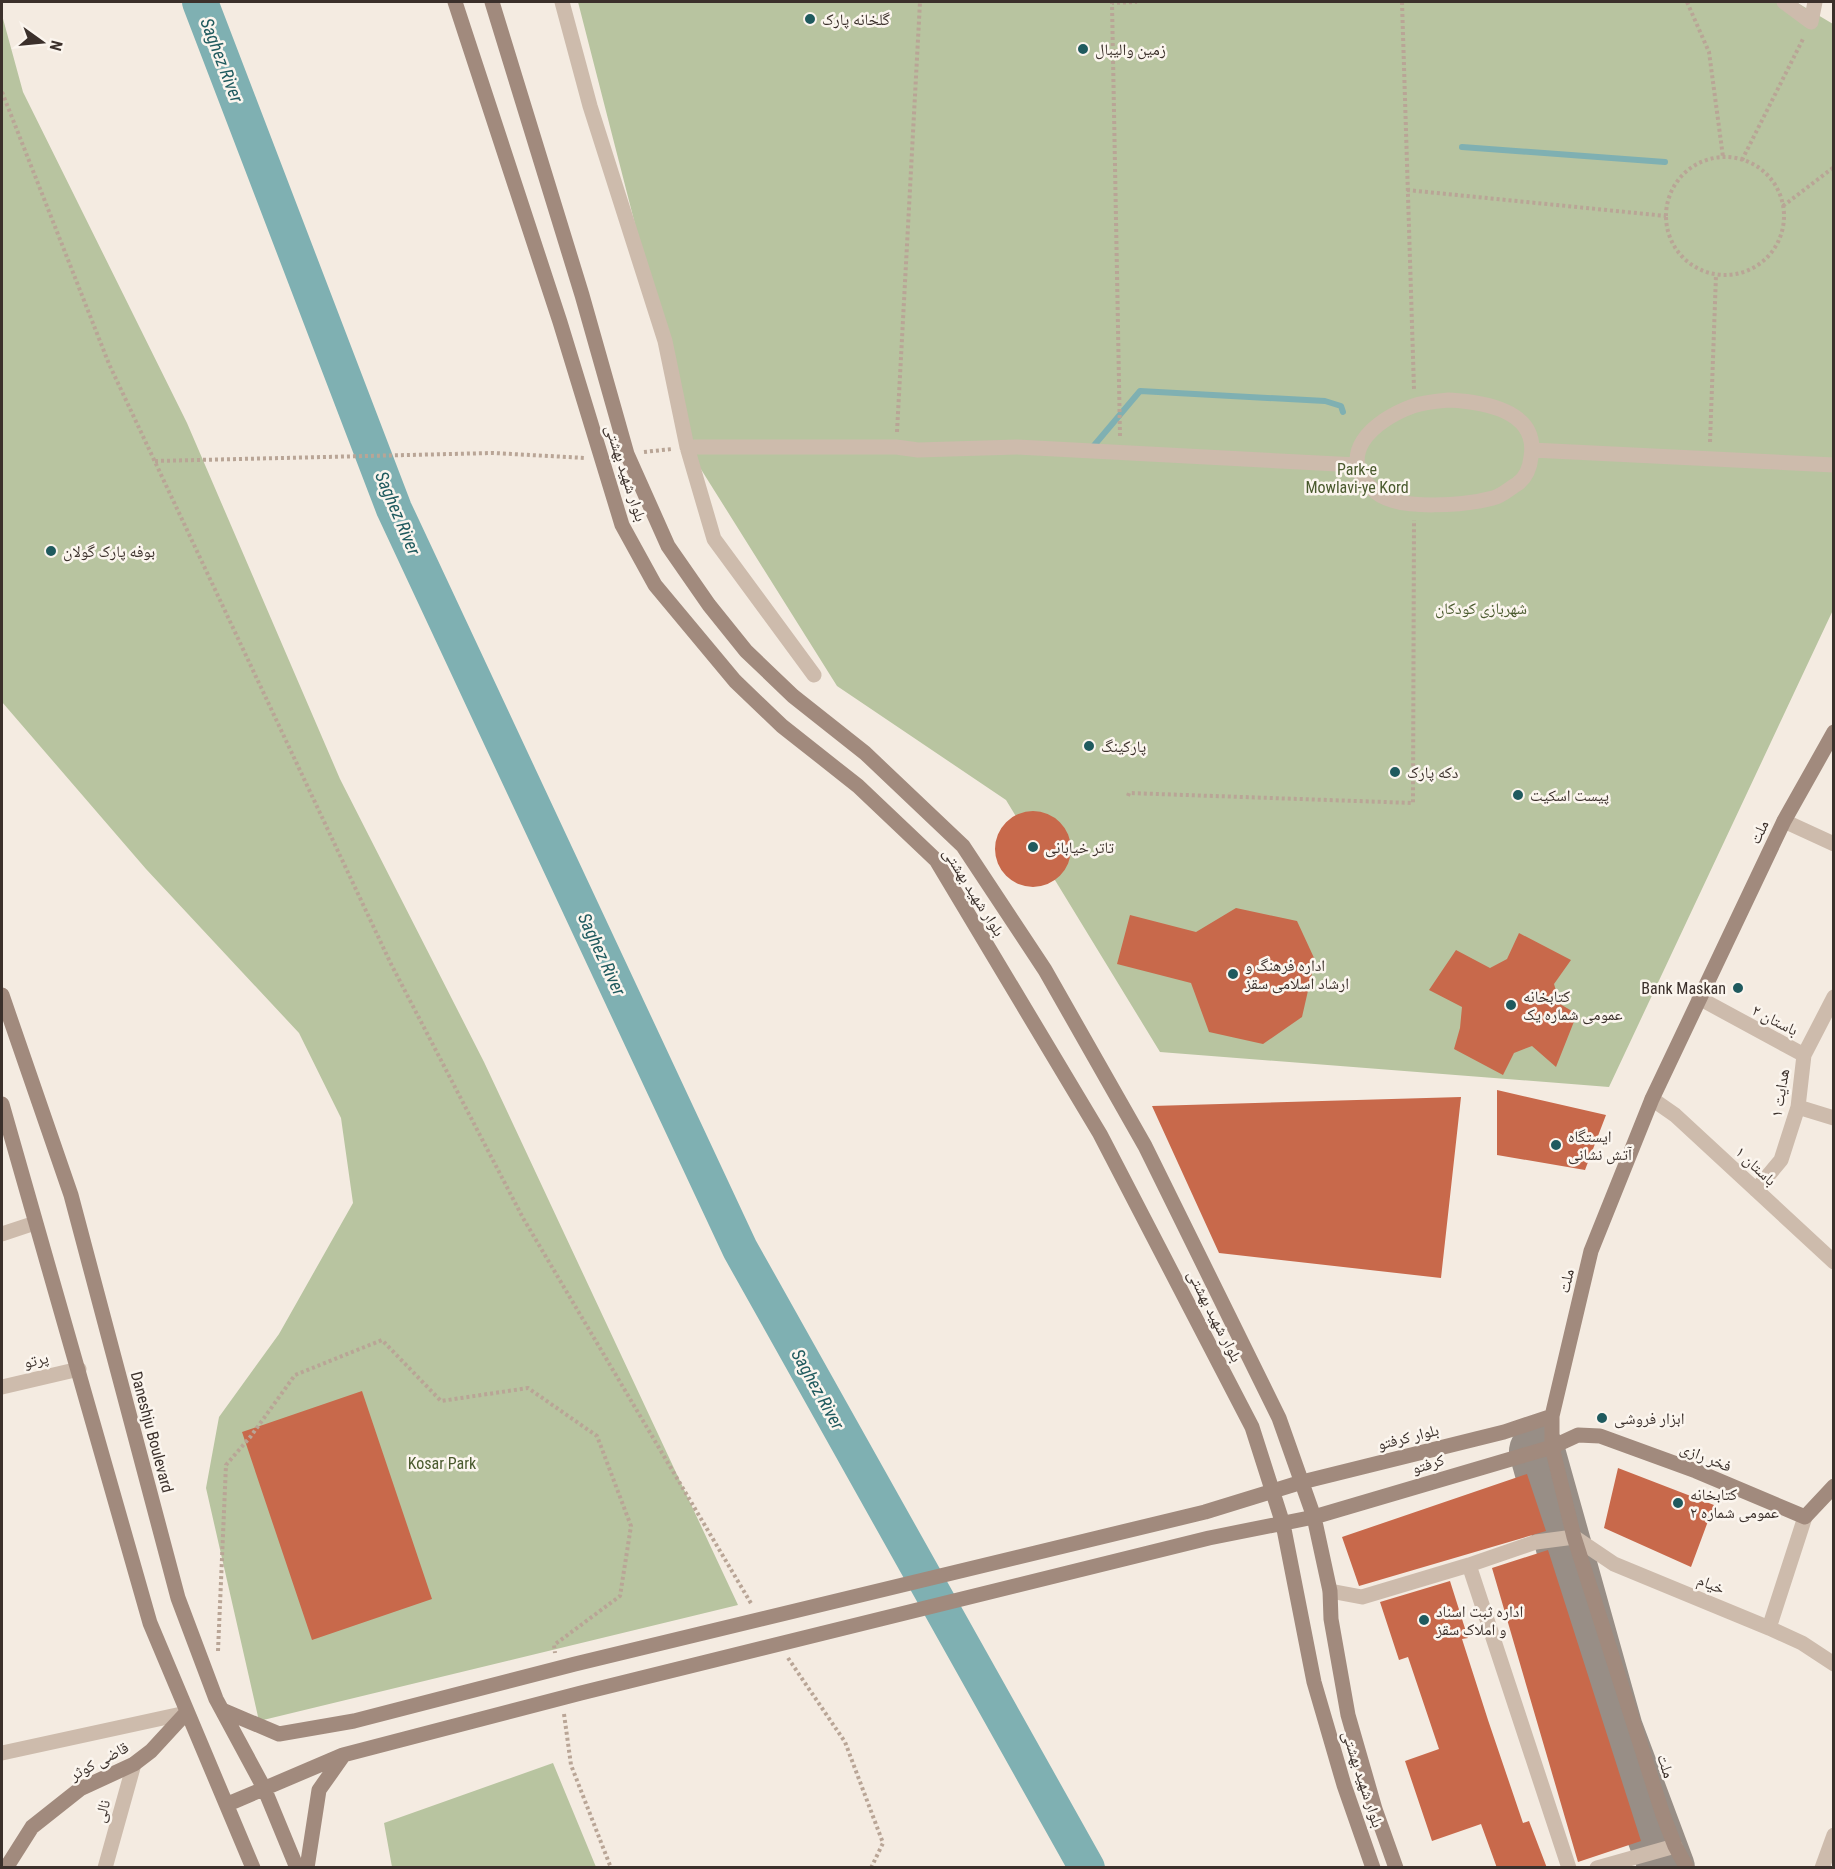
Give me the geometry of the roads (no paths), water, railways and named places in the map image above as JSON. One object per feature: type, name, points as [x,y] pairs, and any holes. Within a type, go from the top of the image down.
[{"type":"main road","name":"بلوار شهید بهشتی","points":[[455,2],[560,321],[622,525],[655,585],[735,681],[782,726],[858,786],[936,860],[1100,1134],[1252,1427],[1283,1524],[1314,1682],[1344,1785],[1373,1868]]},
{"type":"main road","name":"بلوار شهید بهشتی","points":[[492,2],[582,295],[627,454],[668,546],[746,651],[793,696],[865,753],[963,846],[1045,970],[1145,1146],[1279,1418],[1314,1517],[1330,1591],[1331,1619],[1348,1715],[1375,1809],[1396,1868]]},
{"type":"main road","name":"ملت","points":[[1688,1868],[1675,1846],[1574,1538],[1552,1447],[1552,1416],[1591,1251],[1652,1099],[1784,821],[1833,732]]},
{"type":"main road","name":"Daneshju Boulevard","points":[[2,995],[71,1195],[178,1598],[222,1710],[264,1788],[297,1868]]},
{"type":"main road","points":[[2,1104],[150,1623],[253,1868]]},
{"type":"main road","name":"بلوار کرفتو","points":[[222,1710],[279,1734],[354,1721],[575,1664],[1205,1512],[1302,1482],[1504,1432],[1552,1416]]},
{"type":"main road","name":"فخر رازی","points":[[1552,1447],[1578,1435],[1600,1436],[1696,1471],[1805,1517]]},
{"type":"main road","name":"کرفتو","points":[[228,1804],[343,1755],[581,1693],[1209,1538],[1314,1517],[1552,1447]]},
{"type":"main road","points":[[1805,1517],[1833,1486]]},
{"type":"main road","name":"قاضی کوثر","points":[[6,1868],[32,1827],[80,1790],[134,1764],[151,1751],[186,1713]]},
{"type":"main road","points":[[307,1868],[319,1790],[343,1755]]},
{"type":"street","points":[[562,2],[590,106],[665,341],[687,447],[714,539],[814,675]]},
{"type":"street","points":[[1784,2],[1811,22],[1815,2]]},
{"type":"street","points":[[1449,400],[1494,405],[1521,421],[1529,433],[1532,450],[1530,466],[1522,480],[1496,498],[1452,505],[1414,505],[1378,495],[1359,474],[1357,465],[1357,450],[1376,424],[1415,405],[1449,400]]},
{"type":"street","points":[[687,447],[896,447],[918,450],[1017,447],[1357,465]]},
{"type":"street","points":[[1532,450],[1709,457],[1833,465]]},
{"type":"street","points":[[1784,821],[1833,844]]},
{"type":"street","name":"هدایت ۱","points":[[1756,1190],[1781,1160],[1798,1107],[1804,1055],[1833,997]]},
{"type":"street","name":"باستان ۲","points":[[1699,998],[1804,1055]]},
{"type":"street","name":"باستان ۱","points":[[1652,1099],[1675,1114],[1833,1262]]},
{"type":"street","points":[[1798,1107],[1833,1118]]},
{"type":"street","points":[[2,1234],[35,1223]]},
{"type":"street","name":"پرتو","points":[[2,1387],[79,1369]]},
{"type":"street","points":[[1770,1628],[1805,1517]]},
{"type":"street","points":[[1330,1591],[1362,1597],[1536,1542],[1574,1538]]},
{"type":"street","name":"خیام","points":[[1574,1538],[1614,1564],[1770,1628],[1802,1643],[1833,1664]]},
{"type":"street","points":[[1469,1565],[1569,1868]]},
{"type":"street","points":[[2,1754],[186,1713]]},
{"type":"street","name":"نالی","points":[[105,1868],[134,1764]]},
{"type":"street","points":[[1822,1868],[1833,1835]]},
{"type":"street","points":[[1597,1868],[1675,1846]]},
{"type":"waterway","name":"Saghez River","points":[[200,2],[394,509],[740,1249],[1087,1868]]},
{"type":"waterway","points":[[1462,147],[1665,162]]},
{"type":"waterway","points":[[1091,449],[1140,391],[1325,401],[1341,406],[1343,412]]},
{"type":"place","name":"گلخانه پارک","points":[[810,19]]},
{"type":"place","name":"زمین والیبال","points":[[1083,49]]},
{"type":"place","name":"بوفه پارک گولان","points":[[51,551]]},
{"type":"place","name":"پارکینگ","points":[[1089,746]]},
{"type":"place","name":"دکه پارک","points":[[1395,772]]},
{"type":"place","name":"پیست اسکیت","points":[[1518,795]]},
{"type":"place","name":"تاتر خیابانی","points":[[1033,847]]},
{"type":"place","name":"اداره فرهنگ و ارشاد اسلامی سقز","points":[[1233,974]]},
{"type":"place","name":"Bank Maskan","points":[[1738,988]]},
{"type":"place","name":"کتابخانه عمومی شماره یک","points":[[1511,1005]]},
{"type":"place","name":"ایستگاه آتش نشانی","points":[[1556,1145]]},
{"type":"place","name":"ابزار فروشی","points":[[1602,1418]]},
{"type":"place","name":"کتابخانه عمومی شماره ۲","points":[[1678,1503]]},
{"type":"place","name":"اداره ثبت اسناد و املاک سقز","points":[[1424,1620]]},
{"type":"park label","name":"Park-e Mowlavi-ye Kord","points":[[1357,478]]},
{"type":"park label","name":"شهربازی کودکان","points":[[1481,608]]},
{"type":"park label","name":"Kosar Park","points":[[442,1463]]}]
